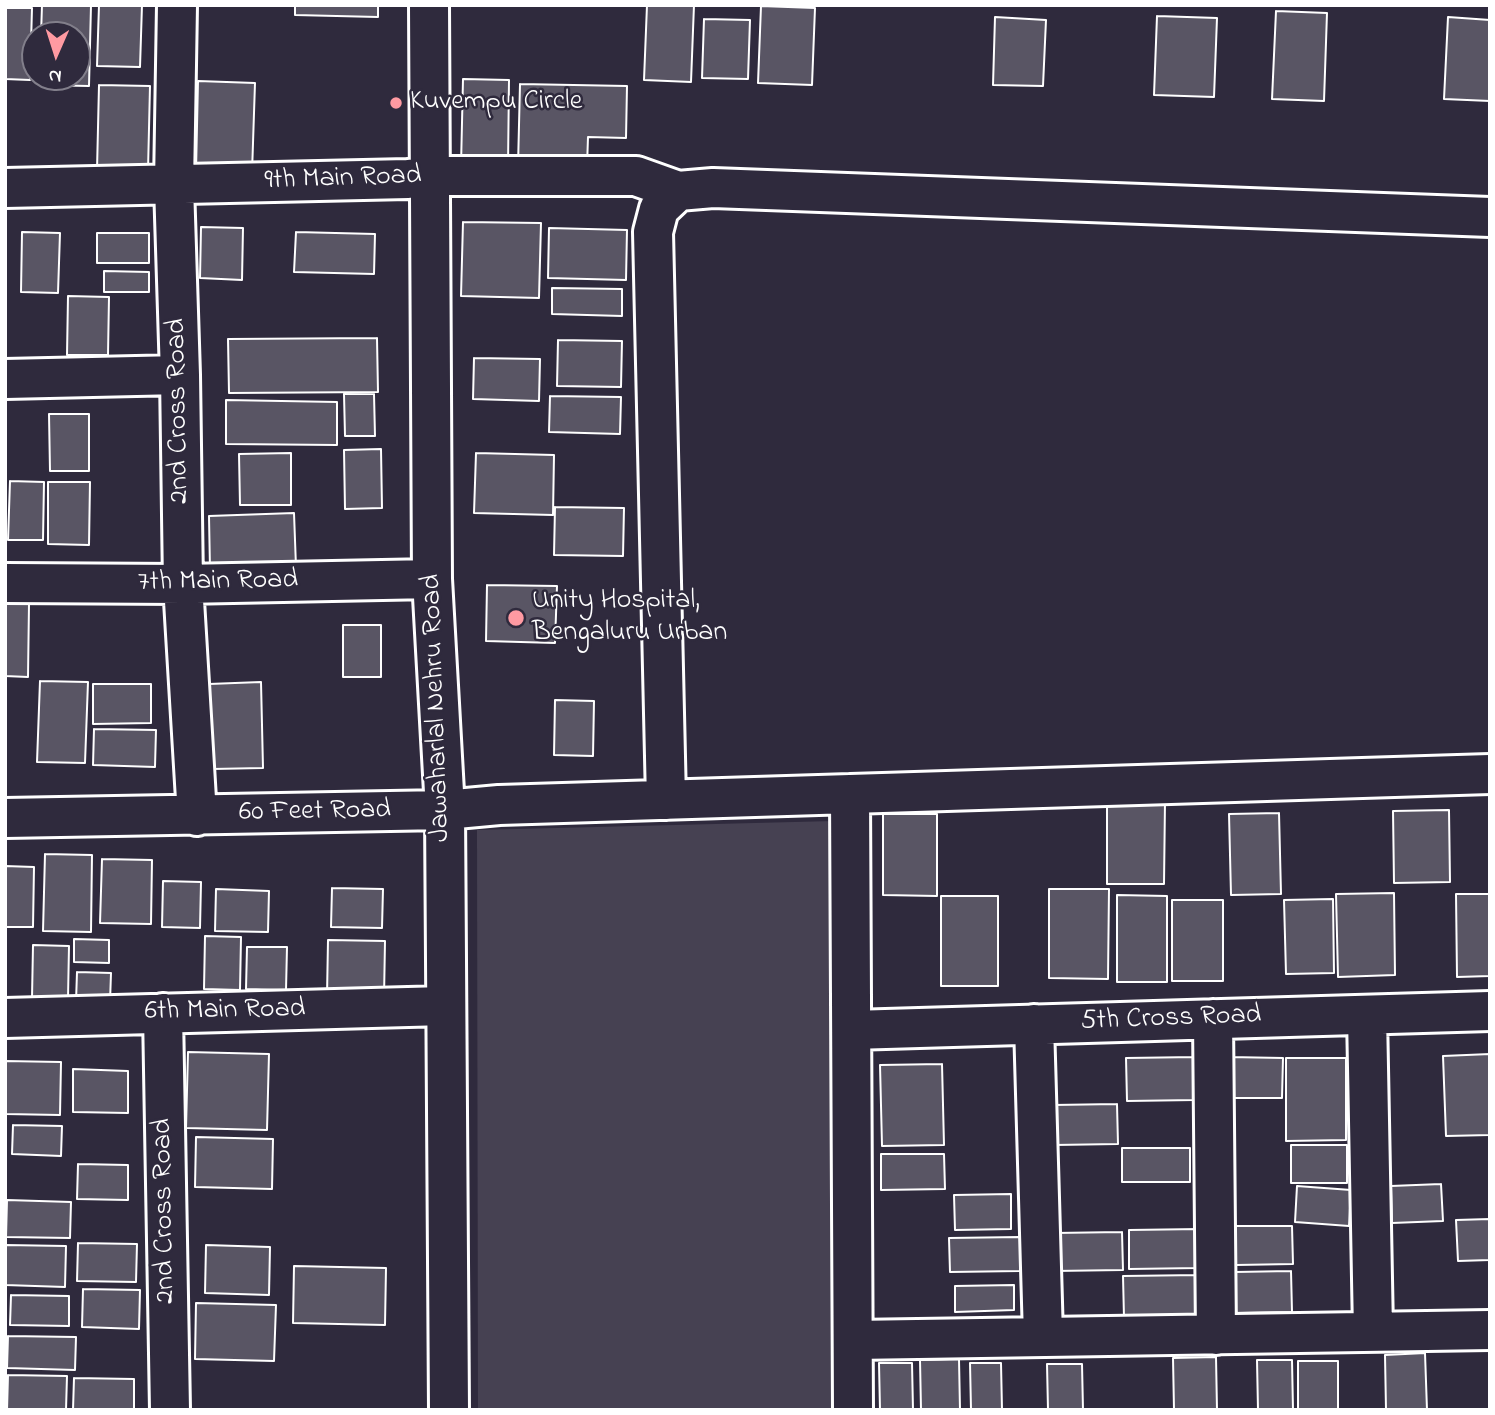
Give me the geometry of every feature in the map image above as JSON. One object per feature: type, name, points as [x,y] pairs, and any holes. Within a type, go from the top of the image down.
[{"type":"street","name":"2nd Cross Road","points":[[177,5],[174,186],[183,584],[197,816]]},
{"type":"street","name":"Jawaharlal Nehru Road","points":[[429,5],[432,579],[445,810],[449,1410]]},
{"type":"street","name":"9th Main Road","points":[[5,188],[174,186],[408,179],[431,176],[636,176],[678,191]]},
{"type":"street","points":[[666,800],[653,232],[659,209],[678,191],[713,188],[1490,217]]},
{"type":"street","points":[[5,379],[180,375]]},
{"type":"street","name":"7th Main Road","points":[[5,583],[183,584],[432,579]]},
{"type":"street","name":"60 Feet Road","points":[[5,818],[445,810],[499,805],[1490,774]]},
{"type":"street","points":[[850,794],[853,1410]]},
{"type":"street","name":"6th Main Road","points":[[5,1018],[445,1006]]},
{"type":"street","name":"5th Cross Road","points":[[852,1030],[1490,1011]]},
{"type":"street","name":"2nd Cross Road","points":[[163,1013],[170,1410]]},
{"type":"street","points":[[1367,1015],[1373,1331]]},
{"type":"street","points":[[1213,1019],[1216,1335]]},
{"type":"street","points":[[1034,1024],[1043,1337]]},
{"type":"street","points":[[854,1340],[1490,1330]]},
{"type":"shaded area","points":[[834,821],[833,1410],[478,1410],[477,830]]},
{"type":"building","points":[[42,5],[91,5],[91,21],[41,21]]},
{"type":"building","points":[[99,5],[142,5],[140,67],[97,66]]},
{"type":"building","points":[[295,5],[378,5],[378,17],[295,15]]},
{"type":"building","points":[[647,5],[694,5],[691,82],[644,80]]},
{"type":"building","points":[[761,6],[815,8],[812,85],[758,83]]},
{"type":"building","points":[[5,8],[32,8],[32,21],[21,21],[21,80],[5,79]]},
{"type":"building","points":[[1276,11],[1327,13],[1324,101],[1272,99]]},
{"type":"building","points":[[1157,16],[1217,18],[1214,97],[1154,95]]},
{"type":"building","points":[[995,17],[1046,20],[1043,86],[993,85]]},
{"type":"building","points":[[1448,17],[1490,20],[1490,101],[1444,99]]},
{"type":"building","points":[[704,19],[750,20],[748,79],[702,78]]},
{"type":"building","points":[[463,79],[509,80],[508,167],[461,166]]},
{"type":"building","points":[[198,81],[255,83],[252,173],[196,171]]},
{"type":"building","points":[[520,84],[627,86],[626,138],[588,137],[587,167],[518,166]]},
{"type":"building","points":[[99,85],[150,86],[148,171],[97,170]]},
{"type":"building","points":[[463,222],[541,223],[539,298],[461,296]]},
{"type":"building","points":[[201,227],[243,228],[242,280],[200,278]]},
{"type":"building","points":[[549,228],[627,230],[626,280],[548,278]]},
{"type":"building","points":[[22,232],[60,233],[58,293],[21,292]]},
{"type":"building","points":[[296,232],[375,234],[374,274],[294,272]]},
{"type":"building","points":[[97,233],[149,233],[149,263],[97,263]]},
{"type":"building","points":[[104,271],[149,272],[149,292],[104,292]]},
{"type":"building","points":[[552,288],[622,289],[622,316],[552,314]]},
{"type":"building","points":[[68,296],[109,297],[108,355],[67,355]]},
{"type":"building","points":[[377,338],[378,392],[229,393],[228,339]]},
{"type":"building","points":[[558,340],[622,341],[621,387],[557,386]]},
{"type":"building","points":[[474,358],[540,359],[539,401],[473,399]]},
{"type":"building","points":[[344,394],[374,394],[375,436],[345,436]]},
{"type":"building","points":[[550,396],[621,397],[620,434],[549,432]]},
{"type":"building","points":[[226,400],[337,402],[337,445],[226,444]]},
{"type":"building","points":[[49,414],[89,414],[89,471],[50,471]]},
{"type":"building","points":[[381,449],[382,508],[345,509],[344,450]]},
{"type":"building","points":[[291,453],[291,505],[240,505],[239,454]]},
{"type":"building","points":[[476,453],[554,455],[553,515],[474,513]]},
{"type":"building","points":[[10,481],[44,482],[43,540],[8,540]]},
{"type":"building","points":[[48,482],[90,482],[89,545],[48,544]]},
{"type":"building","points":[[555,507],[624,508],[623,556],[554,555]]},
{"type":"building","points":[[294,513],[296,567],[210,570],[209,516]]},
{"type":"building","points":[[487,585],[557,586],[555,643],[486,641]]},
{"type":"building","points":[[5,604],[29,604],[28,677],[5,676]]},
{"type":"building","points":[[343,625],[381,625],[381,677],[343,677]]},
{"type":"building","points":[[40,681],[88,682],[85,763],[37,762]]},
{"type":"building","points":[[261,682],[263,768],[212,769],[209,684]]},
{"type":"building","points":[[93,684],[151,684],[151,723],[93,724]]},
{"type":"building","points":[[555,700],[594,701],[593,756],[554,755]]},
{"type":"building","points":[[94,729],[156,730],[155,767],[93,765]]},
{"type":"building","points":[[1107,800],[1165,801],[1164,884],[1107,884]]},
{"type":"building","points":[[1449,810],[1450,882],[1394,883],[1393,811]]},
{"type":"building","points":[[1279,813],[1281,894],[1231,895],[1229,814]]},
{"type":"building","points":[[883,814],[937,814],[937,896],[883,895]]},
{"type":"building","points":[[45,854],[92,855],[91,932],[43,931]]},
{"type":"building","points":[[102,859],[152,860],[151,924],[100,923]]},
{"type":"building","points":[[5,866],[34,867],[33,927],[5,927]]},
{"type":"building","points":[[163,881],[201,882],[200,928],[162,927]]},
{"type":"building","points":[[332,888],[383,889],[382,928],[331,927]]},
{"type":"building","points":[[216,889],[269,891],[268,932],[215,931]]},
{"type":"building","points":[[1049,889],[1109,889],[1108,979],[1049,978]]},
{"type":"building","points":[[1394,893],[1395,975],[1338,977],[1336,894]]},
{"type":"building","points":[[1456,894],[1490,894],[1490,976],[1457,977]]},
{"type":"building","points":[[1117,895],[1167,896],[1167,982],[1117,982]]},
{"type":"building","points":[[941,896],[998,896],[998,986],[941,986]]},
{"type":"building","points":[[1333,899],[1334,973],[1286,974],[1284,900]]},
{"type":"building","points":[[1172,900],[1223,900],[1223,981],[1172,981]]},
{"type":"building","points":[[205,936],[241,937],[240,990],[204,989]]},
{"type":"building","points":[[74,939],[109,940],[109,963],[74,962]]},
{"type":"building","points":[[328,940],[385,941],[384,998],[327,996]]},
{"type":"building","points":[[33,945],[69,946],[68,999],[32,998]]},
{"type":"building","points":[[247,947],[287,947],[286,990],[246,989]]},
{"type":"building","points":[[77,972],[111,973],[110,1002],[76,1002]]},
{"type":"building","points":[[188,1052],[269,1054],[267,1130],[186,1128]]},
{"type":"building","points":[[1490,1054],[1490,1135],[1446,1136],[1443,1056]]},
{"type":"building","points":[[1196,1057],[1195,1100],[1127,1101],[1126,1058]]},
{"type":"building","points":[[1229,1057],[1283,1058],[1282,1098],[1228,1098]]},
{"type":"building","points":[[1286,1058],[1346,1058],[1346,1140],[1286,1141]]},
{"type":"building","points":[[5,1061],[61,1062],[60,1115],[5,1114]]},
{"type":"building","points":[[942,1064],[944,1145],[882,1146],[880,1065]]},
{"type":"building","points":[[73,1069],[128,1071],[128,1113],[73,1112]]},
{"type":"building","points":[[1117,1104],[1118,1144],[1054,1145],[1053,1105]]},
{"type":"building","points":[[13,1125],[62,1126],[61,1156],[12,1154]]},
{"type":"building","points":[[196,1137],[273,1139],[272,1189],[195,1187]]},
{"type":"building","points":[[1291,1145],[1347,1145],[1347,1183],[1291,1183]]},
{"type":"building","points":[[1122,1148],[1190,1148],[1190,1182],[1122,1182]]},
{"type":"building","points":[[881,1154],[944,1154],[945,1189],[881,1190]]},
{"type":"building","points":[[78,1164],[128,1165],[128,1200],[77,1199]]},
{"type":"building","points":[[1441,1184],[1443,1221],[1392,1223],[1391,1186]]},
{"type":"building","points":[[1297,1186],[1351,1190],[1349,1226],[1295,1222]]},
{"type":"building","points":[[1011,1194],[1011,1229],[955,1230],[954,1195]]},
{"type":"building","points":[[7,1200],[71,1202],[70,1238],[6,1237]]},
{"type":"building","points":[[1490,1219],[1490,1260],[1458,1261],[1456,1220]]},
{"type":"building","points":[[1235,1226],[1292,1226],[1293,1264],[1236,1265]]},
{"type":"building","points":[[1200,1229],[1200,1268],[1129,1269],[1129,1230]]},
{"type":"building","points":[[1122,1232],[1123,1270],[1054,1271],[1054,1233]]},
{"type":"building","points":[[1020,1237],[1020,1271],[950,1272],[949,1238]]},
{"type":"building","points":[[78,1243],[137,1244],[136,1282],[77,1281]]},
{"type":"building","points":[[5,1245],[66,1246],[65,1287],[5,1285]]},
{"type":"building","points":[[206,1245],[270,1247],[269,1295],[205,1293]]},
{"type":"building","points":[[294,1266],[386,1268],[385,1325],[293,1323]]},
{"type":"building","points":[[1291,1271],[1292,1312],[1235,1313],[1235,1272]]},
{"type":"building","points":[[1200,1275],[1201,1317],[1124,1318],[1123,1276]]},
{"type":"building","points":[[1014,1285],[1014,1310],[955,1312],[955,1286]]},
{"type":"building","points":[[83,1289],[140,1290],[139,1329],[82,1327]]},
{"type":"building","points":[[11,1295],[69,1296],[69,1326],[10,1325]]},
{"type":"building","points":[[196,1303],[276,1305],[274,1361],[195,1359]]},
{"type":"building","points":[[8,1336],[76,1337],[75,1370],[7,1368]]},
{"type":"building","points":[[1425,1353],[1427,1410],[1386,1410],[1385,1355]]},
{"type":"building","points":[[1216,1357],[1217,1410],[1174,1410],[1173,1358]]},
{"type":"building","points":[[959,1359],[960,1410],[921,1410],[920,1360]]},
{"type":"building","points":[[1257,1360],[1292,1360],[1293,1410],[1258,1410]]},
{"type":"building","points":[[1298,1361],[1338,1361],[1338,1410],[1298,1410]]},
{"type":"building","points":[[879,1363],[912,1363],[913,1410],[880,1410]]},
{"type":"building","points":[[970,1363],[1001,1363],[1002,1410],[971,1410]]},
{"type":"building","points":[[1047,1364],[1082,1364],[1083,1410],[1048,1410]]},
{"type":"building","points":[[8,1375],[67,1376],[66,1410],[7,1410]]},
{"type":"building","points":[[74,1378],[134,1379],[134,1410],[73,1410]]},
{"type":"place","name":"Kuvempu Circle","points":[[396,103]]},
{"type":"place","name":"Unity Hospital, Bengaluru Urban","points":[[516,618]]}]
